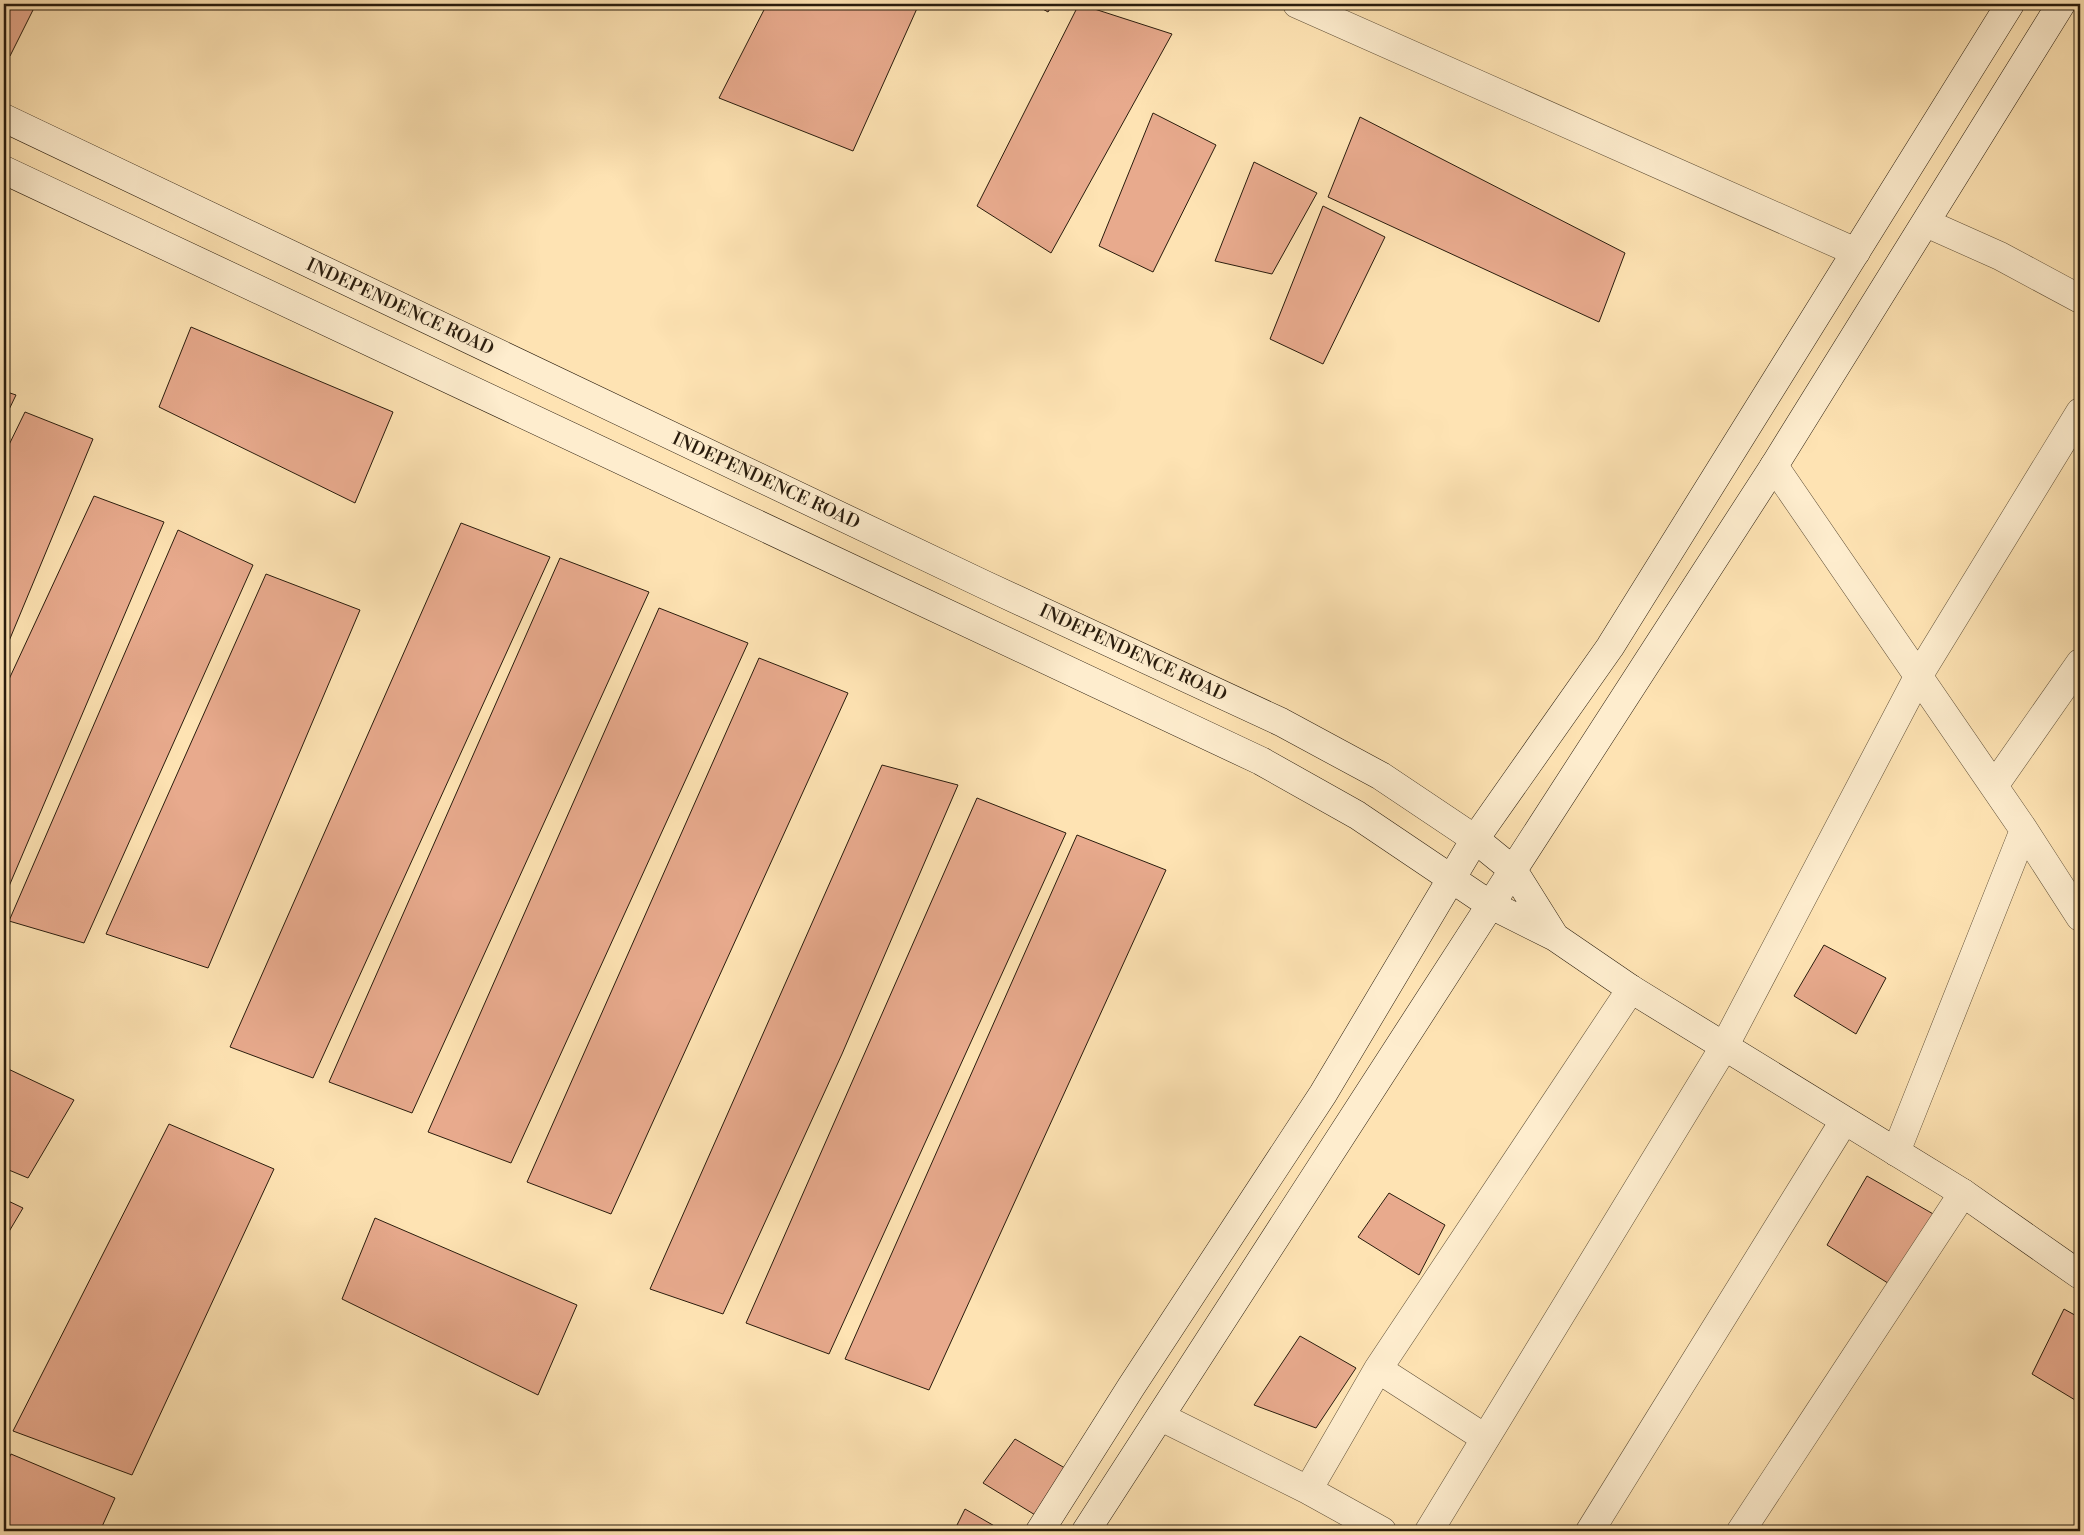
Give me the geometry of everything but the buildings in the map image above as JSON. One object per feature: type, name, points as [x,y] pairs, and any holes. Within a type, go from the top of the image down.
[{"type":"main road","points":[[1297,4],[1856,252]]},
{"type":"main road","points":[[1040,1531],[1131,1386],[1323,1094],[1475,839],[1610,647],[2010,4]]},
{"type":"main road","points":[[1086,1531],[1489,904],[1513,870],[1774,466],[2061,4]]},
{"type":"main road","name":"INDEPENDENCE ROAD","points":[[4,118],[974,580],[1281,722],[1381,776],[1475,839],[1513,870],[1556,937]]},
{"type":"main road","points":[[4,170],[1261,761],[1357,815],[1489,904],[1556,937],[1631,990],[1963,1193],[2080,1275]]},
{"type":"main road","points":[[1926,223],[2000,256],[2080,299]]},
{"type":"main road","points":[[1429,1531],[1724,1047],[1919,676],[2080,412]]},
{"type":"main road","points":[[1774,466],[2024,830],[2080,917]]},
{"type":"main road","points":[[1994,786],[2080,663]]},
{"type":"main road","points":[[1896,1152],[2024,830]]},
{"type":"main road","points":[[1308,1490],[1378,1369],[1631,990]]},
{"type":"main road","points":[[1590,1531],[1844,1121]]},
{"type":"main road","points":[[1741,1531],[1963,1193]]},
{"type":"main road","points":[[1378,1369],[1485,1438]]},
{"type":"main road","points":[[1161,1417],[1308,1490],[1382,1531]]}]
